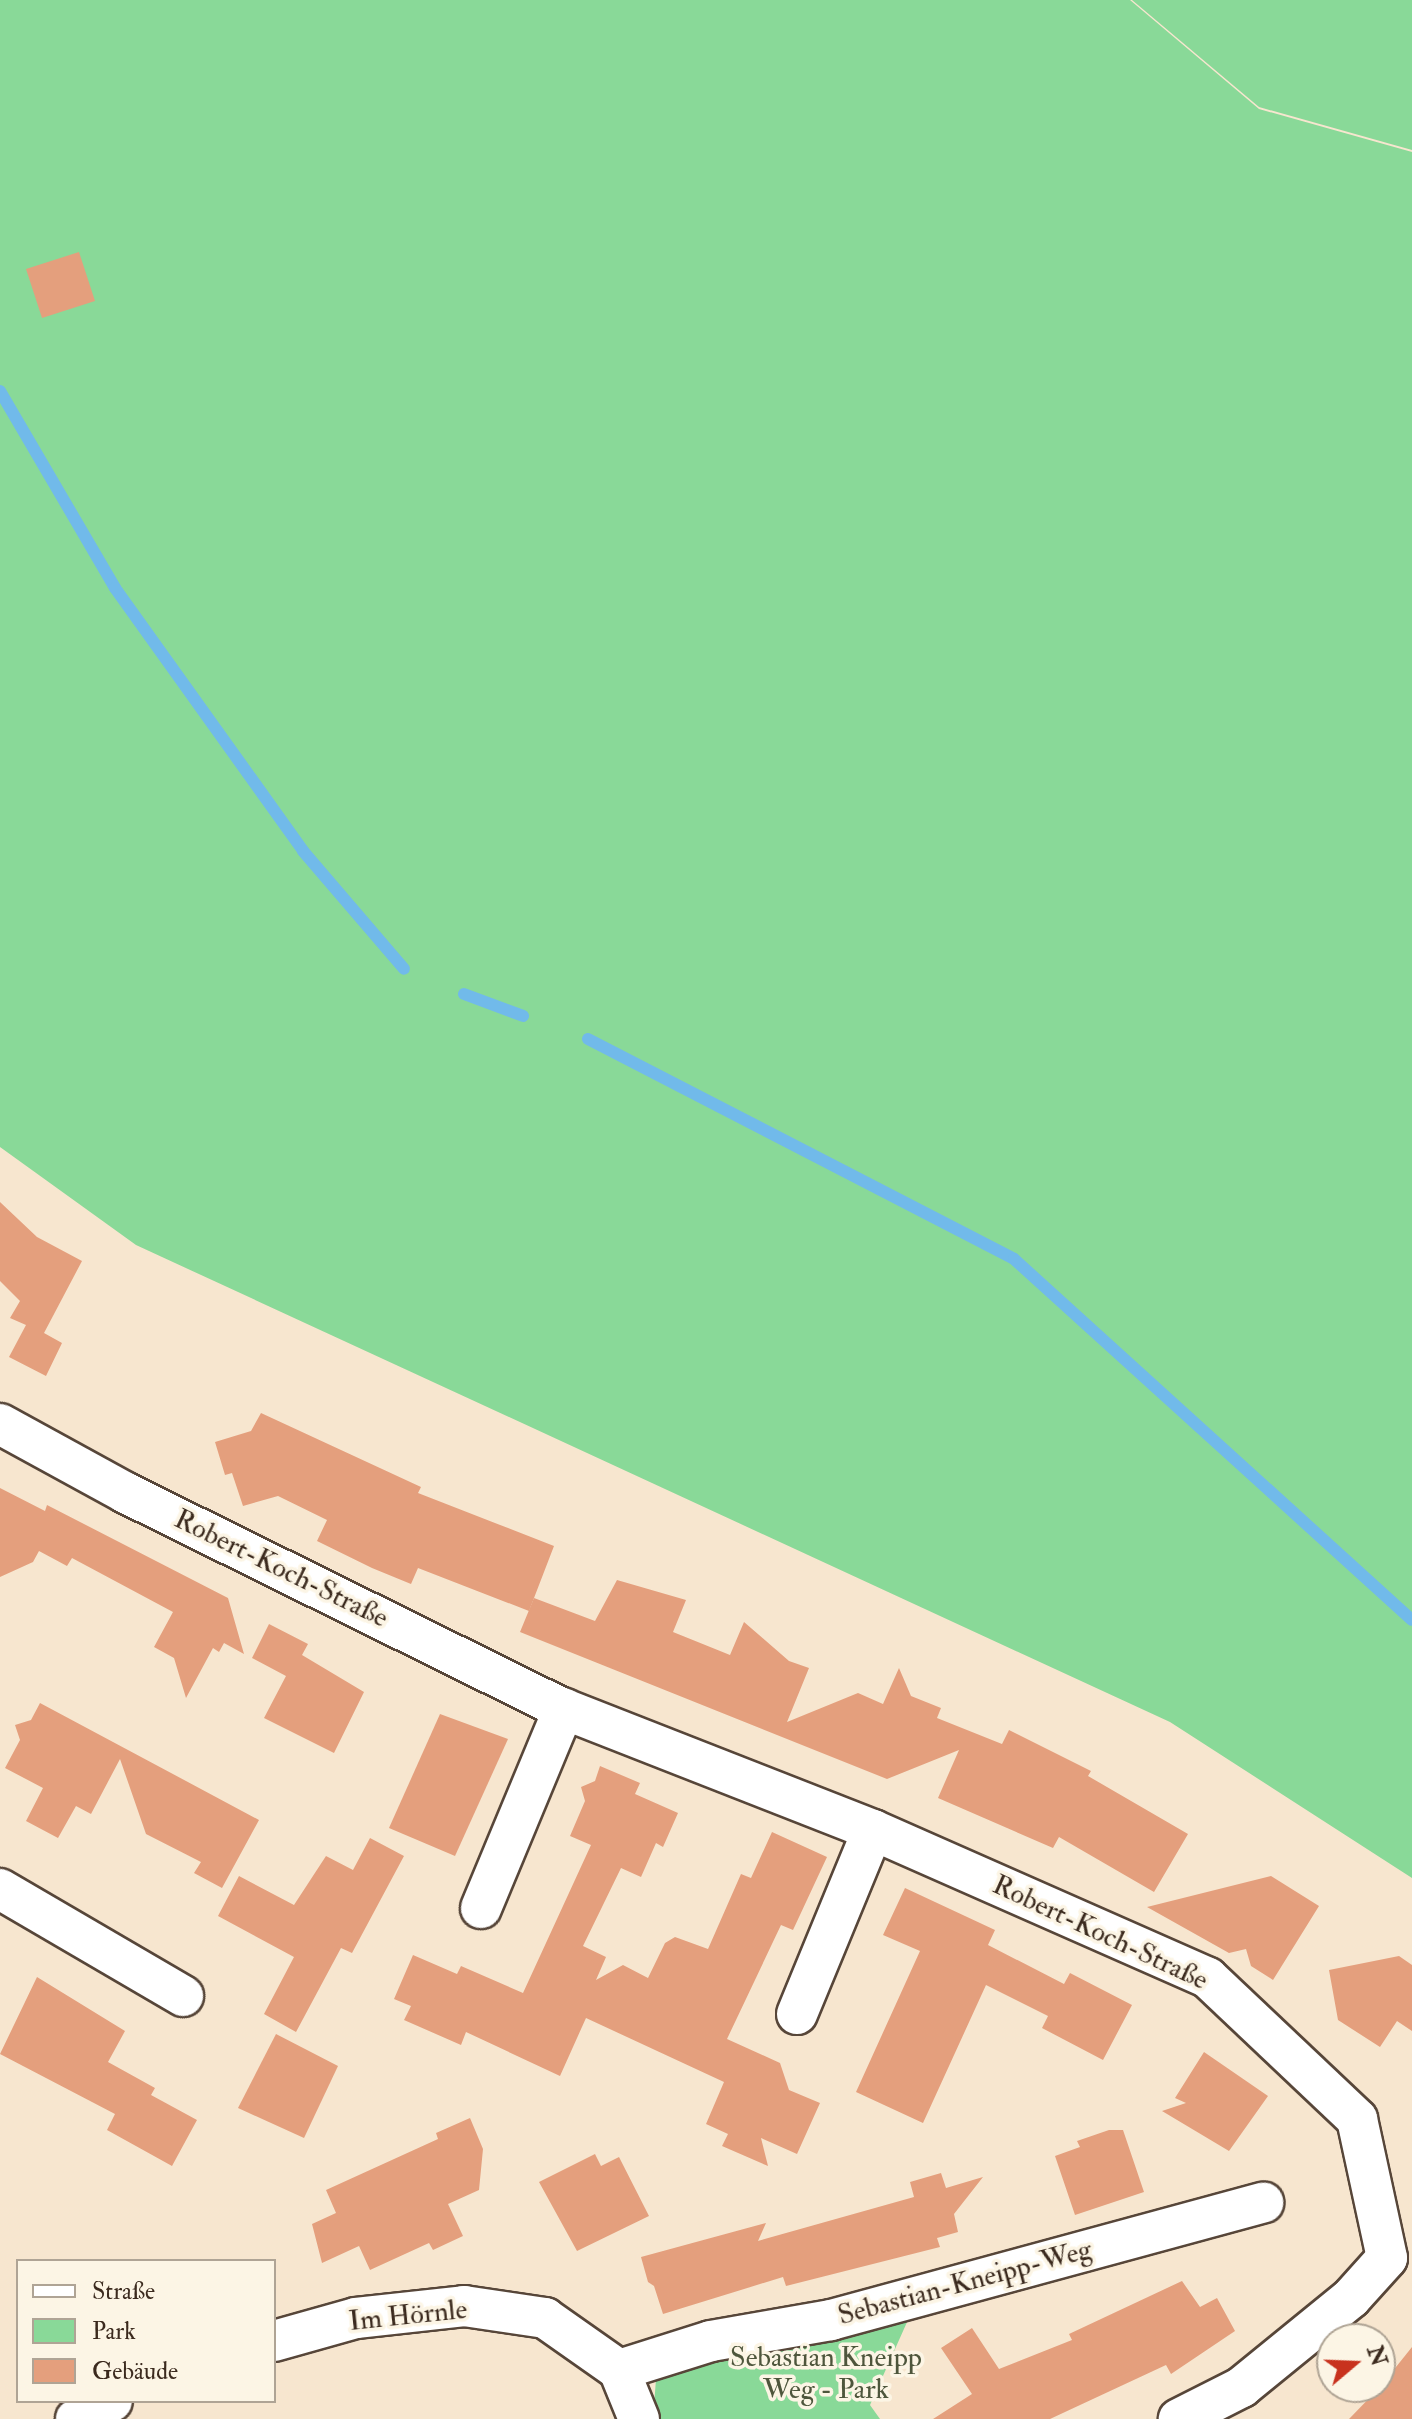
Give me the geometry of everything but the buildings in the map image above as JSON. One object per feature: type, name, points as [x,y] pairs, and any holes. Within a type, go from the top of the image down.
[{"type":"street","name":"Robert-Koch-Straße","points":[[0,1424],[126,1493],[564,1709],[873,1830],[1208,1978],[1357,2119],[1387,2258],[1351,2298],[1242,2387],[1179,2419]]},
{"type":"street","points":[[481,1908],[564,1709]]},
{"type":"street","points":[[797,2014],[873,1830]]},
{"type":"street","points":[[0,1889],[183,1996]]},
{"type":"street","name":"Sebastian-Kneipp-Weg","points":[[619,2370],[711,2341],[831,2320],[1263,2203]]},
{"type":"street","name":"Im Hörnle","points":[[276,2340],[356,2318],[464,2306],[545,2318],[619,2370]]},
{"type":"street","points":[[619,2370],[639,2419]]},
{"type":"street","points":[[76,2419],[108,2403]]},
{"type":"green space","points":[[0,0],[1130,0],[1259,109],[1412,152],[1412,1878],[1170,1722],[136,1245],[0,1147]]},
{"type":"green space","points":[[1132,0],[1412,0],[1412,150],[1259,107]]},
{"type":"green space","name":"Sebastian Kneipp Weg - Park","points":[[912,2311],[870,2405],[880,2419],[653,2419],[656,2379],[706,2352]]},
{"type":"waterway","points":[[0,391],[115,588],[303,851],[404,969]]},
{"type":"waterway","points":[[464,994],[523,1016]]},
{"type":"waterway","points":[[588,1039],[1014,1259],[1412,1620]]}]
